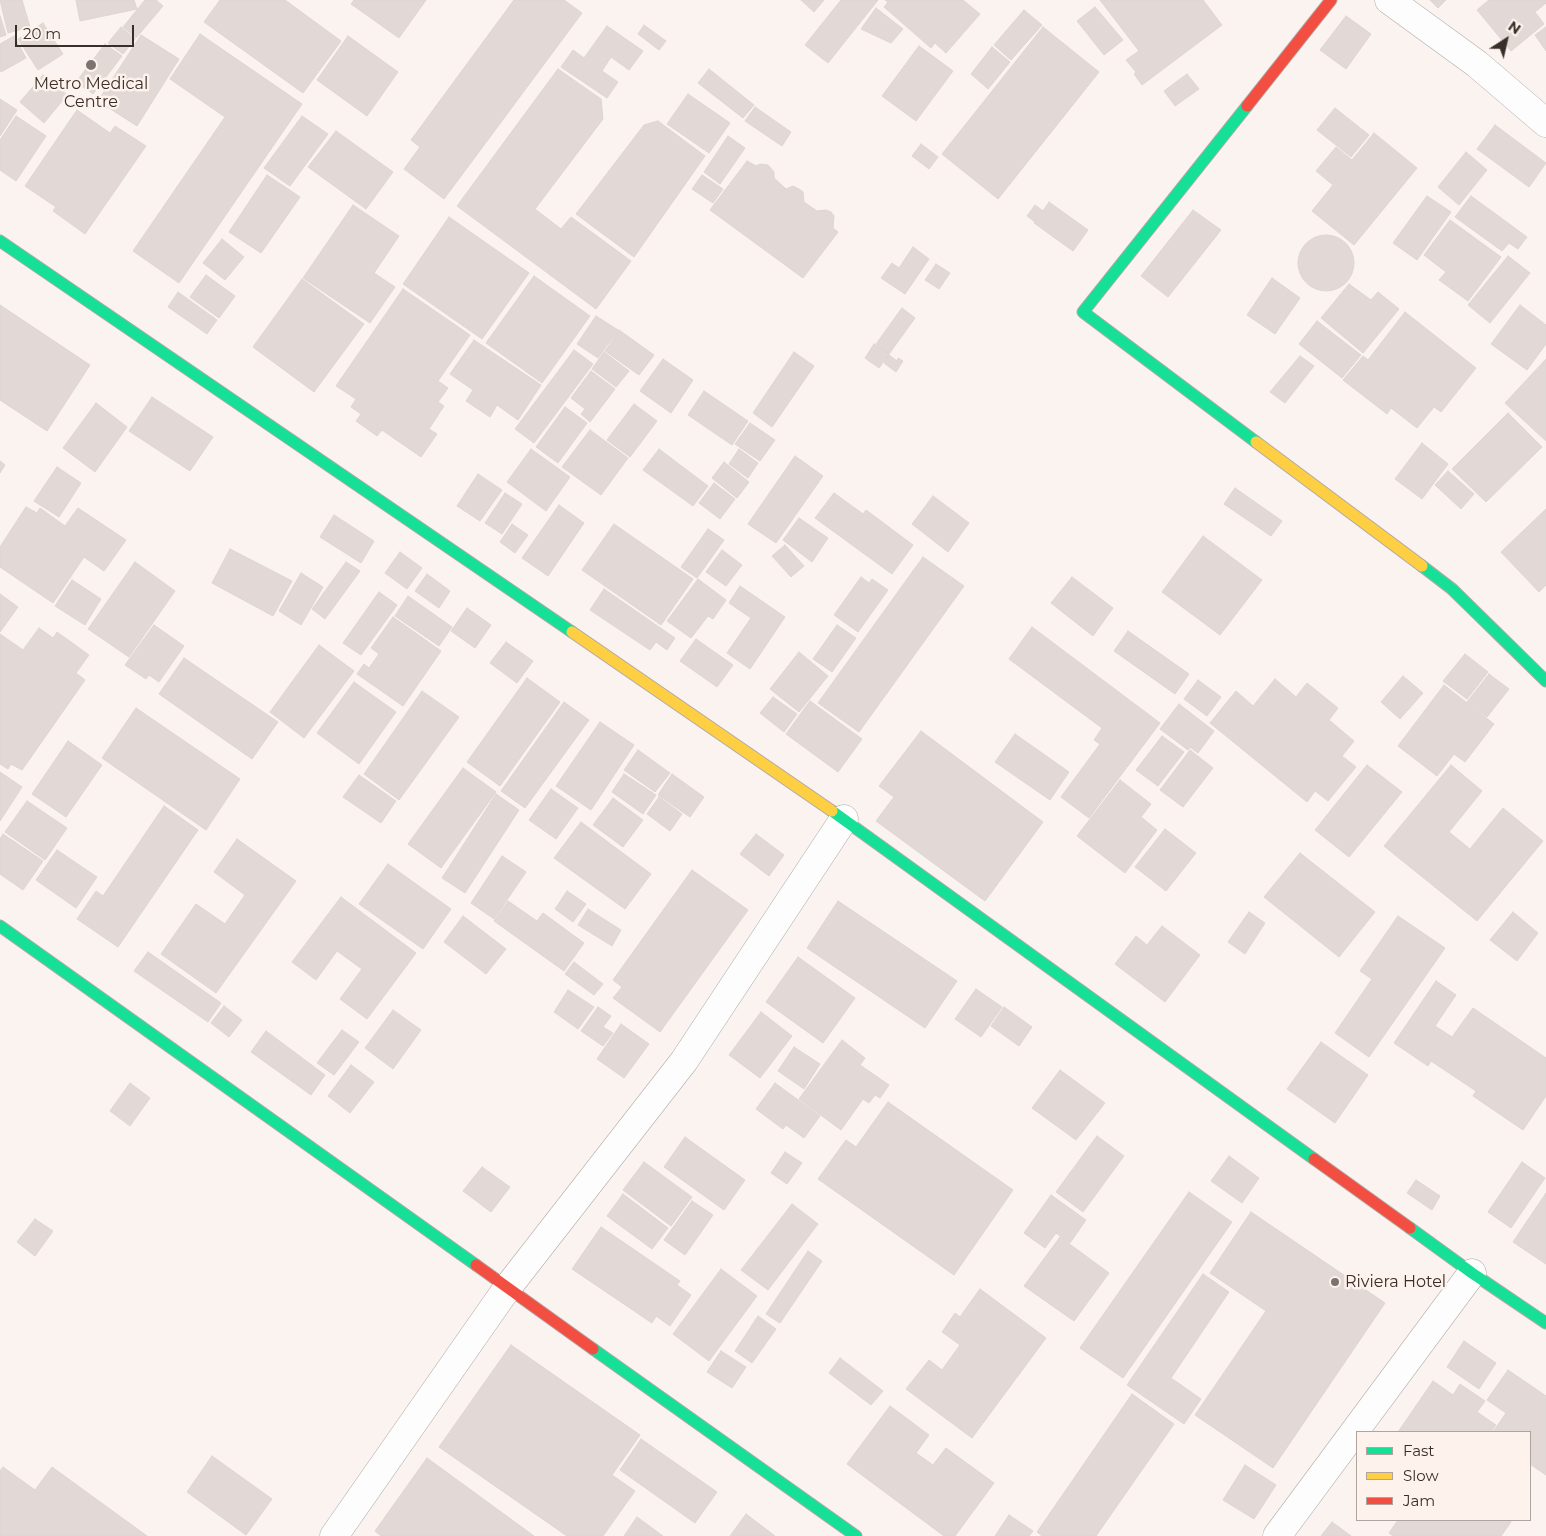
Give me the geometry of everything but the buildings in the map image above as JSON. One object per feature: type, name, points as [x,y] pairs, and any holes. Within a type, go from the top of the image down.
[{"type":"street","points":[[1331,0],[1083,312],[1452,589],[1546,681]]},
{"type":"street","points":[[1389,0],[1477,64],[1546,123]]},
{"type":"street","points":[[0,241],[844,820],[1472,1273],[1546,1323]]},
{"type":"street","points":[[334,1536],[508,1287],[684,1061],[844,820]]},
{"type":"street","points":[[0,926],[856,1536]]},
{"type":"street","points":[[1277,1536],[1472,1273]]},
{"type":"traffic: fast","points":[[1247,106],[1083,312],[1256,442]]},
{"type":"traffic: fast","points":[[0,241],[572,632]]},
{"type":"traffic: fast","points":[[1422,566],[1452,589],[1546,681]]},
{"type":"traffic: fast","points":[[832,811],[1314,1159]]},
{"type":"traffic: fast","points":[[0,926],[476,1265]]},
{"type":"traffic: fast","points":[[1410,1228],[1546,1323]]},
{"type":"traffic: fast","points":[[593,1349],[856,1536]]},
{"type":"traffic: slow","points":[[1256,442],[1422,566]]},
{"type":"traffic: slow","points":[[572,632],[832,811]]},
{"type":"traffic: jam","points":[[1247,106],[1331,0]]},
{"type":"traffic: jam","points":[[1314,1159],[1410,1228]]},
{"type":"traffic: jam","points":[[476,1265],[593,1349]]},
{"type":"place","name":"Metro Medical Centre","points":[[91,65]]},
{"type":"place","name":"Riviera Hotel","points":[[1335,1282]]}]
